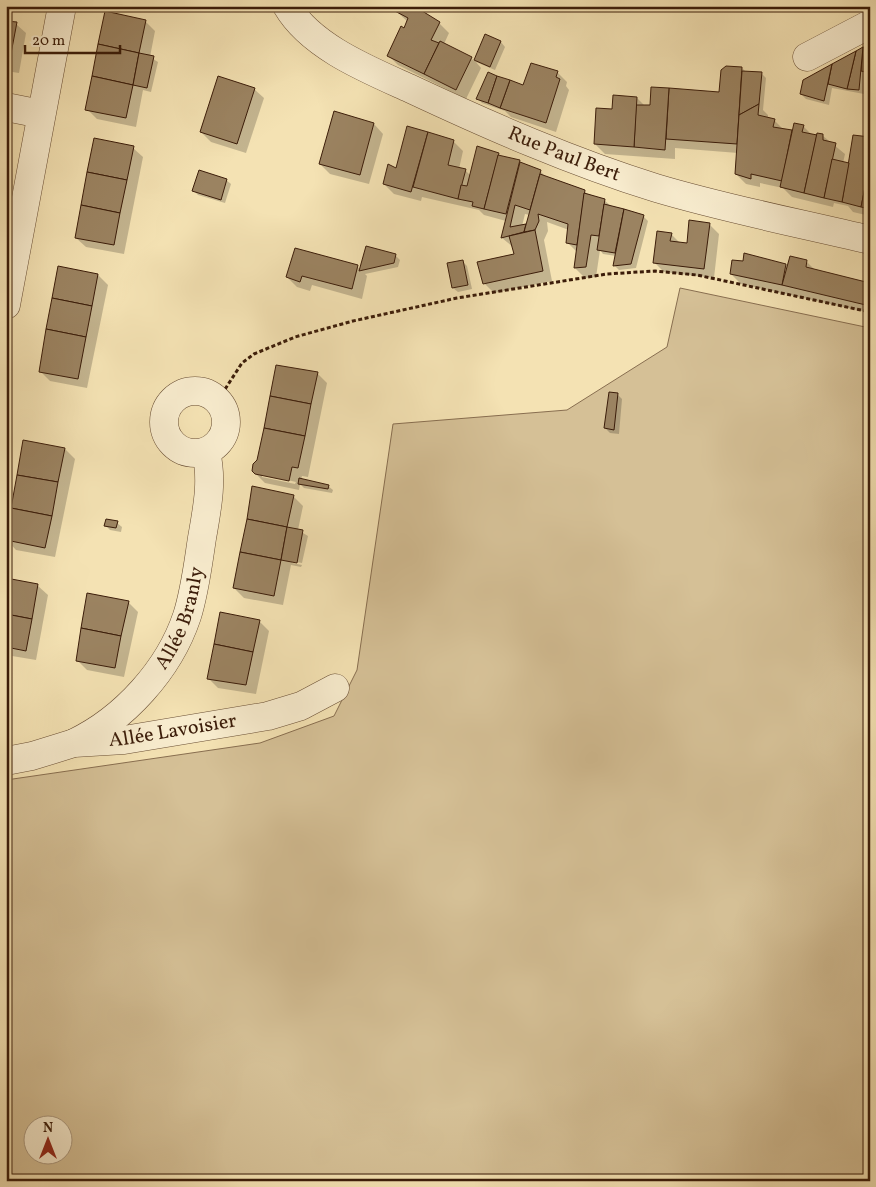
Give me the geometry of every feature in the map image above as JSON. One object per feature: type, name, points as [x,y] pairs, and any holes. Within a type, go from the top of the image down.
[{"type":"street","points":[[6,305],[62,6]]},
{"type":"street","name":"Rue Paul Bert","points":[[287,6],[302,28],[327,46],[394,81],[517,136],[658,188],[870,240]]},
{"type":"street","points":[[807,57],[870,24]]},
{"type":"street","points":[[6,107],[41,114]]},
{"type":"street","points":[[188,392],[204,392],[218,400],[225,412],[227,426],[222,439],[206,452],[190,453],[176,447],[166,434],[164,418],[171,403],[188,392]]},
{"type":"street","name":"Allée Branly","points":[[74,743],[106,725],[138,696],[167,658],[181,631],[192,600],[209,499],[210,479],[206,452]]},
{"type":"street","name":"Allée Lavoisier","points":[[6,761],[32,756],[74,743],[124,740],[268,716],[301,706],[335,688]]},
{"type":"path","points":[[218,400],[242,363],[254,354],[296,337],[353,320],[457,298],[607,274],[655,271],[697,275],[870,312]]},
{"type":"shaded area","points":[[680,288],[870,328],[870,1181],[6,1181],[6,780],[260,743],[334,716],[357,670],[393,424],[567,410],[667,347]]},
{"type":"building","points":[[395,6],[414,6],[440,22],[431,40],[439,43],[424,74],[387,56],[401,26],[404,28],[408,18],[393,10]]},
{"type":"building","points":[[105,11],[146,20],[139,53],[98,44]]},
{"type":"building","points":[[6,21],[17,22],[9,64],[6,63]]},
{"type":"building","points":[[485,34],[501,41],[490,67],[474,60]]},
{"type":"building","points":[[440,41],[472,57],[456,90],[424,74]]},
{"type":"building","points":[[98,44],[139,53],[133,85],[92,76]]},
{"type":"building","points":[[863,47],[870,48],[870,73],[861,71]]},
{"type":"building","points":[[863,47],[859,90],[847,89],[856,51]]},
{"type":"building","points":[[856,51],[847,89],[828,84],[832,64]]},
{"type":"building","points":[[139,53],[154,56],[147,88],[133,85]]},
{"type":"building","points":[[531,63],[558,71],[556,77],[560,79],[546,123],[500,108],[510,80],[523,85]]},
{"type":"building","points":[[832,64],[824,101],[800,94],[803,80]]},
{"type":"building","points":[[726,66],[742,67],[737,144],[666,139],[669,88],[719,92],[721,70]]},
{"type":"building","points":[[742,71],[762,72],[759,104],[739,115]]},
{"type":"building","points":[[488,72],[497,76],[488,103],[476,99]]},
{"type":"building","points":[[92,76],[133,85],[126,118],[85,110]]},
{"type":"building","points":[[218,76],[255,88],[237,144],[200,132]]},
{"type":"building","points":[[497,76],[510,80],[500,108],[488,103]]},
{"type":"building","points":[[651,87],[669,88],[665,150],[634,147],[636,105],[650,105]]},
{"type":"building","points":[[613,95],[637,97],[634,147],[594,144],[596,108],[612,109]]},
{"type":"building","points":[[759,104],[758,115],[775,119],[773,127],[792,130],[782,181],[751,174],[751,179],[735,174],[739,115]]},
{"type":"building","points":[[334,111],[374,123],[360,175],[319,164]]},
{"type":"building","points":[[794,123],[804,125],[802,132],[817,135],[804,193],[780,187]]},
{"type":"building","points":[[407,126],[428,132],[411,192],[383,184],[388,164],[396,168]]},
{"type":"building","points":[[428,132],[454,140],[448,165],[466,169],[458,199],[413,187]]},
{"type":"building","points":[[817,133],[823,134],[823,140],[836,143],[824,198],[804,193]]},
{"type":"building","points":[[853,135],[870,137],[869,168],[861,207],[842,202]]},
{"type":"building","points":[[94,138],[134,146],[127,180],[87,172]]},
{"type":"building","points":[[477,146],[499,153],[484,209],[472,206],[473,202],[458,199],[461,185],[467,186]]},
{"type":"building","points":[[498,155],[520,160],[506,214],[484,209]]},
{"type":"building","points":[[832,159],[849,163],[842,202],[824,198]]},
{"type":"building","points":[[520,162],[541,170],[530,210],[515,205],[510,227],[526,224],[524,232],[501,238]]},
{"type":"building","points":[[870,162],[870,209],[861,207]]},
{"type":"building","points":[[199,170],[227,179],[221,200],[192,191]]},
{"type":"building","points":[[87,172],[127,180],[120,213],[81,205]]},
{"type":"building","points":[[540,174],[585,190],[577,245],[566,243],[568,224],[538,214],[539,221],[535,230],[524,232]]},
{"type":"building","points":[[584,193],[605,199],[599,236],[591,235],[586,267],[574,268]]},
{"type":"building","points":[[604,204],[624,209],[615,253],[597,250]]},
{"type":"building","points":[[81,205],[120,213],[114,245],[75,238]]},
{"type":"building","points":[[624,209],[644,215],[631,264],[613,266]]},
{"type":"building","points":[[689,220],[710,223],[704,269],[653,263],[657,231],[672,233],[670,241],[687,243]]},
{"type":"building","points":[[535,230],[543,271],[483,284],[477,262],[514,254],[509,236]]},
{"type":"building","points":[[366,246],[396,254],[394,263],[359,271]]},
{"type":"building","points":[[295,248],[358,265],[352,289],[302,276],[300,282],[286,277]]},
{"type":"building","points":[[744,253],[786,264],[782,285],[730,274],[732,260],[743,261]]},
{"type":"building","points":[[790,256],[807,260],[806,267],[870,283],[870,306],[782,285]]},
{"type":"building","points":[[463,260],[468,285],[452,288],[447,263]]},
{"type":"building","points":[[58,266],[98,274],[92,306],[52,298]]},
{"type":"building","points":[[52,298],[92,306],[86,337],[46,329]]},
{"type":"building","points":[[46,329],[86,337],[78,379],[39,372]]},
{"type":"building","points":[[276,365],[318,372],[311,404],[270,396]]},
{"type":"building","points":[[609,392],[618,393],[614,430],[604,428]]},
{"type":"building","points":[[270,396],[311,404],[305,436],[264,428]]},
{"type":"building","points":[[264,428],[305,436],[298,468],[292,467],[289,481],[255,474],[252,471],[253,464],[257,460]]},
{"type":"building","points":[[23,440],[65,448],[58,482],[17,475]]},
{"type":"building","points":[[17,475],[58,482],[52,516],[11,508]]},
{"type":"building","points":[[299,478],[329,485],[328,489],[298,484]]},
{"type":"building","points":[[252,486],[294,495],[287,527],[247,519]]},
{"type":"building","points":[[11,508],[52,516],[45,548],[6,540]]},
{"type":"building","points":[[106,519],[118,521],[116,528],[104,526]]},
{"type":"building","points":[[247,519],[287,527],[281,560],[240,552]]},
{"type":"building","points":[[287,527],[303,530],[297,563],[281,560]]},
{"type":"building","points":[[240,552],[281,560],[274,596],[233,588]]},
{"type":"building","points":[[6,578],[38,584],[32,619],[6,614]]},
{"type":"building","points":[[87,593],[129,601],[121,636],[81,628]]},
{"type":"building","points":[[220,612],[260,620],[253,652],[214,644]]},
{"type":"building","points":[[6,614],[32,619],[26,651],[6,647]]},
{"type":"building","points":[[81,628],[121,636],[115,668],[76,661]]},
{"type":"building","points":[[214,644],[253,652],[246,685],[207,679]]}]
